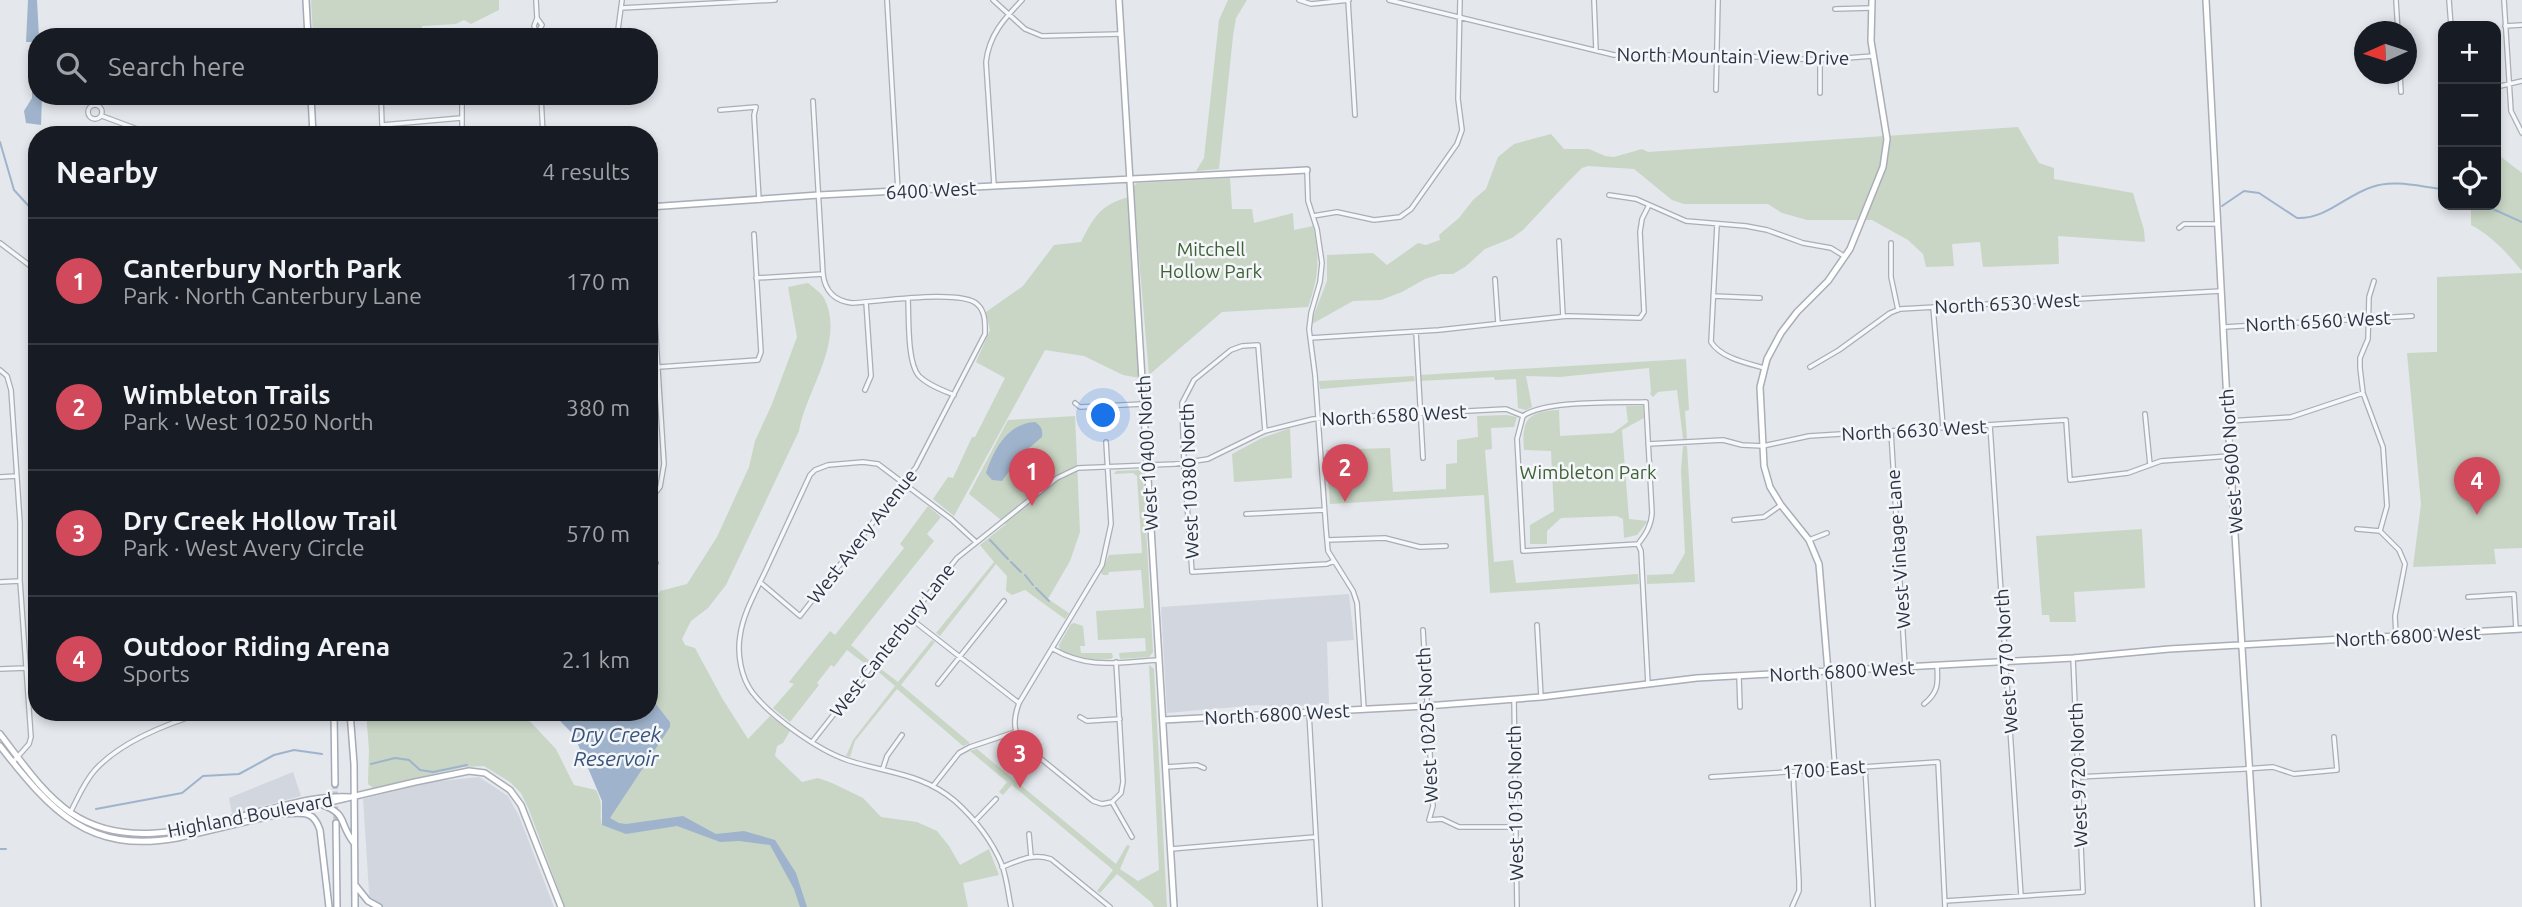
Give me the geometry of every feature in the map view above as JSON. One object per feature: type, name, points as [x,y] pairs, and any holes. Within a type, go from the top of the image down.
[{"type":"street","points":[[306,0],[308,28]]},
{"type":"street","points":[[535,28],[536,0]]},
{"type":"street","points":[[618,28],[622,0]]},
{"type":"street","points":[[621,8],[775,0]]},
{"type":"street","points":[[887,0],[898,191]]},
{"type":"street","points":[[993,0],[1025,29],[1042,36],[1120,34]]},
{"type":"street","points":[[994,187],[988,47],[996,29],[1022,0]]},
{"type":"street","name":"West 10400 North","points":[[1119,0],[1174,907]]},
{"type":"street","points":[[1299,0],[1311,4],[1348,0],[1355,115]]},
{"type":"street","name":"North Mountain View Drive","points":[[1389,0],[1614,55],[1717,55],[1821,60],[1874,56]]},
{"type":"street","points":[[1313,216],[1337,212],[1374,220],[1400,217],[1411,209],[1457,144],[1462,130],[1458,99],[1460,0]]},
{"type":"street","points":[[1594,0],[1596,51]]},
{"type":"street","points":[[1716,90],[1718,0]]},
{"type":"street","points":[[1835,769],[1819,564],[1809,540],[1770,487],[1764,466],[1760,392],[1764,368],[1776,340],[1822,288],[1845,257],[1857,234],[1883,167],[1887,149],[1874,56],[1872,0]]},
{"type":"street","name":"West 9600 North","points":[[2206,0],[2230,457],[2258,907]]},
{"type":"street","points":[[2396,0],[2397,21]]},
{"type":"street","points":[[2449,0],[2451,21]]},
{"type":"street","points":[[2504,0],[2511,111],[2522,133]]},
{"type":"street","points":[[1835,9],[1872,8]]},
{"type":"street","points":[[2505,26],[2522,25]]},
{"type":"street","points":[[1820,93],[1821,60]]},
{"type":"street","points":[[2501,86],[2522,81]]},
{"type":"street","points":[[2401,84],[2401,92]]},
{"type":"street","points":[[813,101],[823,274],[827,288],[835,297],[846,302],[908,299],[912,363],[918,375],[954,395]]},
{"type":"street","points":[[99,105],[103,111],[102,116],[92,119],[88,109],[99,105]]},
{"type":"street","points":[[311,105],[313,126]]},
{"type":"street","points":[[381,105],[382,125],[461,118]]},
{"type":"street","points":[[461,126],[462,105]]},
{"type":"street","points":[[542,105],[543,126]]},
{"type":"street","points":[[720,110],[756,107],[754,114],[759,200]]},
{"type":"street","points":[[102,116],[129,126]]},
{"type":"street","points":[[1307,170],[1308,201],[1322,263],[1310,319],[1310,338],[1328,551],[1353,591],[1357,603],[1364,709]]},
{"type":"street","name":"6400 West","points":[[658,206],[819,195],[1307,170]]},
{"type":"street","points":[[1609,195],[1631,197],[1686,221],[1760,228],[1803,243],[1831,248],[1845,257]]},
{"type":"street","points":[[1310,338],[1416,332],[1563,316],[1636,319],[1643,316],[1640,228],[1649,205]]},
{"type":"street","points":[[2179,228],[2184,223],[2217,224]]},
{"type":"street","points":[[1717,225],[1710,340],[1713,346],[1734,358],[1764,368]]},
{"type":"street","points":[[659,367],[758,360],[761,352],[754,234]]},
{"type":"street","points":[[1559,241],[1563,316]]},
{"type":"street","points":[[0,243],[28,264]]},
{"type":"street","points":[[1891,243],[1891,277],[1898,310]]},
{"type":"street","points":[[756,278],[823,274]]},
{"type":"street","points":[[1495,279],[1498,324]]},
{"type":"street","points":[[2374,281],[2369,297],[2368,339],[2360,358],[2364,393],[2383,447],[2386,506],[2380,531]]},
{"type":"street","name":"North 6530 West","points":[[1810,367],[1898,310],[2222,290]]},
{"type":"street","name":"West Avery Avenue","points":[[760,582],[800,616],[905,483],[954,395],[985,334],[985,317],[977,304],[959,296],[908,299]]},
{"type":"street","points":[[1713,296],[1760,298]]},
{"type":"street","points":[[865,390],[871,376],[866,302]]},
{"type":"street","points":[[1933,307],[1943,426]]},
{"type":"street","name":"North 6560 West","points":[[2224,327],[2412,316]]},
{"type":"street","points":[[1416,332],[1423,458]]},
{"type":"street","name":"West 10380 North","points":[[1265,432],[1258,345],[1242,346],[1231,351],[1194,380],[1182,403],[1192,572],[1327,565],[1334,561]]},
{"type":"street","points":[[658,353],[664,464],[658,490]]},
{"type":"street","points":[[0,370],[7,376],[11,390],[18,477],[20,581],[28,696]]},
{"type":"street","points":[[2228,421],[2291,417],[2364,393]]},
{"type":"street","name":"North 6580 West","points":[[1108,467],[1184,463],[1220,454],[1265,432],[1292,423],[1318,419],[1506,409],[1523,416],[1547,407],[1646,402],[1648,444]]},
{"type":"street","points":[[1075,403],[1080,407],[1145,404]]},
{"type":"street","points":[[2145,414],[2150,465],[2161,461],[2230,457]]},
{"type":"street","points":[[1523,416],[1517,439],[1523,551],[1638,544]]},
{"type":"street","name":"North 6630 West","points":[[1648,444],[1723,440],[1742,446],[1763,446],[1809,436],[2066,420],[2070,480],[2128,473],[2150,465]]},
{"type":"street","name":"West 9770 North","points":[[1990,425],[2021,896]]},
{"type":"street","name":"West Vintage Lane","points":[[1891,431],[1905,668]]},
{"type":"street","points":[[1106,442],[1111,524],[1102,565],[1019,703],[1014,718],[1019,741],[1093,801],[1102,804],[1112,802],[1121,793],[1123,782],[1116,662]]},
{"type":"street","points":[[1638,544],[1651,523],[1648,444]]},
{"type":"street","points":[[976,542],[951,519],[878,464],[844,463],[815,470],[810,475],[742,622],[738,653],[744,677],[753,692],[772,711],[812,742],[846,760],[905,774],[933,786],[954,800],[975,821],[990,842],[1002,867],[1011,907]]},
{"type":"street","name":"West Canterbury Lane","points":[[812,742],[957,558],[1057,478],[1078,468],[1108,467]]},
{"type":"street","points":[[0,477],[18,477]]},
{"type":"street","points":[[1734,520],[1764,517],[1781,505]]},
{"type":"street","points":[[1246,514],[1324,510]]},
{"type":"street","points":[[2357,529],[2380,531],[2399,550],[2405,564],[2395,616],[2396,636]]},
{"type":"street","points":[[1809,540],[1827,533]]},
{"type":"street","points":[[1327,540],[1385,538],[1420,547],[1446,546]]},
{"type":"street","points":[[1638,544],[1641,551],[1648,685]]},
{"type":"street","points":[[0,582],[20,581]]},
{"type":"street","points":[[2468,597],[2514,594],[2519,629]]},
{"type":"street","points":[[937,684],[1004,601]]},
{"type":"street","points":[[910,618],[1019,703]]},
{"type":"street","points":[[1537,625],[1541,697]]},
{"type":"street","name":"North 6800 West","points":[[1163,720],[1541,697],[1697,678],[2006,662],[2519,629]]},
{"type":"street","name":"West 10205 North","points":[[1423,630],[1433,806],[1429,820],[1442,819],[1459,827],[1517,827]]},
{"type":"street","points":[[1053,649],[1081,662],[1160,660]]},
{"type":"street","name":"West 9720 North","points":[[2021,896],[2083,892],[2073,658]]},
{"type":"street","points":[[1924,704],[1934,696],[1938,681],[1937,665]]},
{"type":"street","points":[[0,669],[26,668]]},
{"type":"street","points":[[1739,677],[1740,708]]},
{"type":"street","name":"West 10150 North","points":[[1514,699],[1517,907]]},
{"type":"street","points":[[1309,713],[1320,907]]},
{"type":"street","points":[[1080,717],[1087,721],[1120,719]]},
{"type":"street","points":[[15,760],[29,744],[30,721]]},
{"type":"street","points":[[69,815],[89,778],[107,760],[160,727],[178,721]]},
{"type":"street","points":[[334,721],[335,784]]},
{"type":"street","points":[[351,721],[354,764],[355,907]]},
{"type":"street","points":[[933,786],[959,753],[1015,732]]},
{"type":"street","name":"Highland Boulevard","points":[[0,734],[15,760],[49,805],[88,823],[116,832],[145,835],[176,831],[315,799],[354,797]]},
{"type":"street","points":[[883,768],[887,756],[902,735]]},
{"type":"street","points":[[2077,777],[2273,767],[2294,774],[2337,770],[2334,737]]},
{"type":"street","name":"Highland Boulevard","points":[[0,746],[15,760]]},
{"type":"street","name":"1700 East","points":[[1711,777],[1938,762],[1945,901]]},
{"type":"street","points":[[1166,767],[1196,765],[1204,768]]},
{"type":"street","points":[[1865,767],[1873,907]]},
{"type":"street","points":[[354,797],[469,771],[485,774],[510,790],[521,805],[561,907]]},
{"type":"street","points":[[1791,907],[1799,891],[1793,772]]},
{"type":"street","name":"Highland Boulevard","points":[[69,815],[85,829],[114,839],[144,842],[182,837],[354,797]]},
{"type":"street","points":[[975,821],[996,799]]},
{"type":"street","points":[[1112,802],[1132,837]]},
{"type":"street","points":[[320,804],[338,812],[345,832],[354,843]]},
{"type":"street","points":[[280,814],[308,813],[317,819],[329,907]]},
{"type":"street","points":[[336,823],[337,907]]},
{"type":"street","points":[[1029,834],[1031,856]]},
{"type":"street","points":[[1171,849],[1316,837]]},
{"type":"street","points":[[1002,867],[1031,856],[1040,855],[1051,859],[1110,907]]},
{"type":"street","points":[[355,884],[365,898],[379,907]]},
{"type":"street","points":[[1945,907],[1945,901],[2021,896]]},
{"type":"shaded area","points":[[1349,594],[1354,640],[1327,642],[1329,704],[1281,707],[1258,705],[1167,713],[1161,607]]},
{"type":"shaded area","points":[[293,772],[301,796],[232,814],[229,798]]},
{"type":"shaded area","points":[[479,777],[508,796],[519,816],[554,907],[370,907],[363,799],[431,782]]},
{"type":"green space","points":[[311,0],[499,0],[499,10],[471,24],[464,20],[456,24],[422,28],[313,28]]},
{"type":"green space","points":[[1228,0],[1247,0],[1236,18],[1233,36],[1219,169],[1196,171],[1204,158],[1219,20]]},
{"type":"green space","points":[[2018,127],[2039,163],[2054,168],[2054,179],[2133,193],[2145,242],[2058,236],[2059,264],[1983,267],[1980,242],[1952,244],[1954,266],[1926,267],[1923,254],[1908,240],[1872,220],[1807,220],[1782,213],[1768,204],[1684,204],[1672,200],[1634,169],[1588,166],[1582,168],[1523,230],[1512,238],[1485,249],[1453,274],[1441,274],[1425,279],[1381,300],[1353,301],[1312,324],[1327,281],[1327,255],[1373,253],[1387,265],[1418,243],[1426,245],[1440,240],[1439,235],[1486,189],[1498,157],[1514,144],[1551,134],[1564,149],[1589,149],[1614,157],[1642,149],[1648,152]]},
{"type":"green space","points":[[2501,157],[2522,173],[2522,271],[2505,251],[2471,225],[2471,210],[2501,210]]},
{"type":"green space","name":"Mitchell Hollow Park","points":[[1230,178],[1232,209],[1252,209],[1254,223],[1293,213],[1294,230],[1313,226],[1317,267],[1308,307],[1222,312],[1149,375],[1133,187],[1137,183]]},
{"type":"green space","points":[[1128,197],[1140,378],[1123,375],[1084,356],[1045,350],[954,516],[933,499],[948,477],[953,478],[1005,378],[976,362],[990,330],[986,312],[1023,286],[1054,245],[1081,242],[1098,213],[1110,204]]},
{"type":"green space","points":[[2522,273],[2522,548],[2494,549],[2496,564],[2413,567],[2421,504],[2407,353],[2437,352],[2437,277]]},
{"type":"green space","points":[[808,283],[824,298],[830,314],[828,348],[799,431],[726,585],[708,608],[691,621],[682,639],[685,645],[695,648],[748,739],[770,716],[790,731],[783,743],[777,746],[775,756],[802,782],[818,778],[832,783],[863,798],[881,817],[917,822],[937,831],[960,865],[989,849],[999,875],[963,883],[968,907],[565,907],[529,810],[521,793],[510,782],[484,766],[464,767],[373,788],[368,784],[367,721],[530,721],[556,749],[574,785],[596,790],[602,825],[670,722],[658,707],[658,594],[687,584],[717,537],[749,467],[755,441],[797,337],[788,287]]},
{"type":"green space","points":[[1686,359],[1689,410],[1685,411],[1687,439],[1683,439],[1677,390],[1658,392],[1653,397],[1650,394],[1649,368],[1560,377],[1526,376],[1532,407],[1526,410],[1518,408],[1516,379],[1495,380],[1494,377],[1420,381],[1420,375]]},
{"type":"green space","points":[[1414,376],[1415,381],[1320,389],[1319,381]]},
{"type":"green space","name":"Wimbleton Park","points":[[1626,406],[1643,406],[1644,418],[1622,430],[1629,519],[1648,521],[1637,535],[1624,538],[1623,519],[1617,516],[1561,518],[1547,531],[1547,544],[1530,544],[1530,525],[1554,511],[1551,451],[1524,450],[1524,431],[1529,419],[1540,412],[1559,410],[1560,436],[1613,433],[1628,422]]},
{"type":"green space","points":[[1075,416],[1080,532],[1070,561],[1048,599],[1069,613],[1065,619],[1025,590],[1012,595],[1006,591],[1007,576],[996,564],[940,636],[936,633],[994,562],[980,545],[1006,524],[969,494],[1008,420]]},
{"type":"green space","points":[[1477,416],[1517,417],[1514,427],[1491,428],[1492,449],[1485,450],[1494,562],[1513,560],[1516,583],[1638,574],[1639,584],[1490,593],[1484,495],[1330,504],[1326,450],[1390,448],[1393,492],[1446,489],[1446,464],[1457,463],[1457,440],[1478,437]]},
{"type":"green space","points":[[1290,428],[1292,478],[1234,482],[1232,454],[1262,438]]},
{"type":"green space","points":[[1683,446],[1687,446],[1695,582],[1647,584],[1647,575],[1673,574],[1685,553],[1681,470]]},
{"type":"green space","points":[[1139,470],[1143,474],[1153,652],[1149,657],[1120,659],[1119,653],[1146,651],[1145,638],[1098,640],[1096,611],[1144,608],[1141,570],[1109,572],[1108,575],[1101,573],[1109,555],[1142,553],[1137,476],[1133,473],[1114,474],[1116,471]]},
{"type":"green space","points":[[928,506],[941,517],[927,534],[934,541],[851,645],[871,662],[868,666],[847,650],[834,667],[831,665],[790,722],[773,708],[794,684],[789,682],[830,631],[835,635],[904,548],[900,544]]},
{"type":"green space","points":[[2142,529],[2145,588],[2074,592],[2076,622],[2050,622],[2049,615],[2042,615],[2036,536]]},
{"type":"green space","points":[[1074,623],[1083,626],[1085,646],[1080,646],[1081,653],[1112,653],[1113,657],[1104,660],[1085,659],[1060,650],[1059,645]]},
{"type":"green space","points":[[932,640],[935,642],[901,685],[970,743],[963,746],[897,689],[855,741],[850,757],[846,756],[853,740],[895,686],[875,669],[877,666],[898,682]]},
{"type":"green space","points":[[1149,665],[1154,669],[1167,907],[1154,907],[1117,874],[1100,893],[1097,891],[1113,870],[1012,785],[1003,795],[999,792],[1007,782],[970,751],[977,749],[1116,864],[1127,845],[1130,846],[1120,869],[1138,881],[1159,870]]},
{"type":"water","points":[[28,0],[37,0],[39,28],[28,28],[26,42]]},
{"type":"water","points":[[28,104],[42,105],[41,125],[26,123],[24,111]]},
{"type":"water","points":[[1035,422],[1041,428],[1042,437],[1022,454],[1002,481],[992,480],[986,473],[1003,439],[1017,427]]},
{"type":"water","name":"Dry Creek Reservoir","points":[[658,707],[670,722],[670,727],[610,818],[626,824],[683,816],[716,834],[744,831],[775,840],[796,873],[807,907],[800,907],[794,889],[770,845],[739,841],[720,842],[677,826],[626,834],[602,825],[602,801],[574,735],[560,721],[658,721]]},
{"type":"waterway","points":[[0,142],[14,190],[28,205]]},
{"type":"waterway","points":[[2222,206],[2244,191],[2259,193],[2297,218],[2318,215],[2380,185],[2438,188]]},
{"type":"waterway","points":[[2495,210],[2522,222]]},
{"type":"waterway","points":[[990,540],[1008,559]]},
{"type":"waterway","points":[[1011,562],[1021,572]]},
{"type":"waterway","points":[[1025,575],[1033,585]]},
{"type":"waterway","points":[[1036,588],[1049,601]]},
{"type":"waterway","points":[[96,809],[182,793],[203,776],[239,774],[274,755],[294,750],[322,754]]},
{"type":"waterway","points":[[371,764],[395,758],[409,760],[420,770],[433,772],[467,765]]},
{"type":"waterway","points":[[0,849],[6,849]]},
{"type":"tunnel","points":[[335,784],[336,823]]},
{"type":"place","name":"Wimbleton Trails","points":[[1345,502]]},
{"type":"place","name":"Canterbury North Park","points":[[1032,506]]},
{"type":"place","name":"Outdoor Riding Arena","points":[[2477,515]]},
{"type":"place","name":"Dry Creek Hollow Trail","points":[[1020,788]]}]
